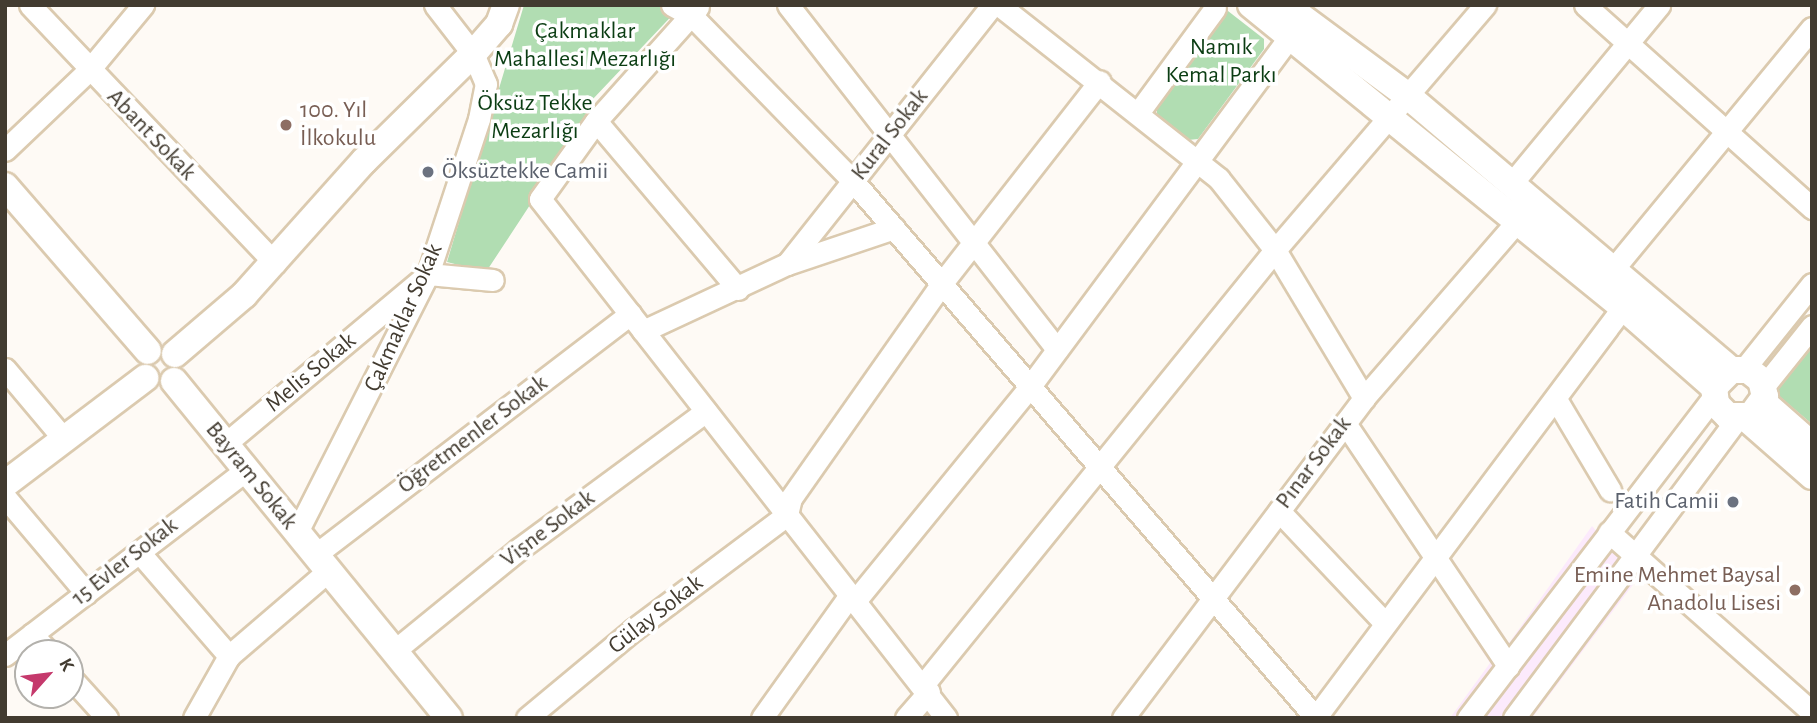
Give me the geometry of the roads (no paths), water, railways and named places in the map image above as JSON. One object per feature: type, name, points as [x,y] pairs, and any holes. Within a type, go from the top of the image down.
[{"type":"main road","points":[[175,354],[275,263],[364,161],[473,54],[499,24],[506,5]]},
{"type":"main road","points":[[1251,5],[1290,36],[1400,106],[1512,183],[1614,268],[1739,393],[1812,476]]},
{"type":"main road","points":[[1285,5],[1400,106],[1519,219],[1623,307],[1812,444]]},
{"type":"main road","points":[[5,186],[148,351]]},
{"type":"main road","points":[[161,347],[175,354],[180,368],[174,381],[160,387],[145,377],[141,363],[148,351],[161,347]]},
{"type":"main road","points":[[5,484],[145,377]]},
{"type":"main road","name":"Bayram Sokak","points":[[174,381],[449,718]]},
{"type":"street","name":"Abant Sokak","points":[[30,5],[275,263]]},
{"type":"street","points":[[5,150],[89,70],[144,5]]},
{"type":"street","name":"Çakmaklar Sokak","points":[[297,532],[428,274],[486,85],[473,54],[435,5]]},
{"type":"street","points":[[672,5],[696,11],[853,181],[1212,596],[1306,714],[1384,622],[1557,401],[1623,307]]},
{"type":"street","points":[[788,5],[1057,349]]},
{"type":"street","name":"Kural Sokak","points":[[787,264],[992,5]]},
{"type":"street","points":[[999,5],[1100,81],[1219,179],[1275,250],[1364,398]]},
{"type":"street","points":[[906,718],[926,689],[1275,250],[1485,5]]},
{"type":"street","points":[[1585,5],[1812,208]]},
{"type":"street","points":[[1512,183],[1659,5]]},
{"type":"street","points":[[1138,113],[1215,8]]},
{"type":"street","points":[[696,11],[596,121],[540,199],[926,689],[946,718]]},
{"type":"street","points":[[1614,268],[1812,28]]},
{"type":"street","points":[[762,718],[853,598],[1031,385],[1290,36]]},
{"type":"street","points":[[788,515],[791,498],[943,283],[1100,81]]},
{"type":"street","points":[[596,121],[738,289]]},
{"type":"street","name":"Pınar Sokak","points":[[1123,718],[1212,596],[1364,398],[1519,219]]},
{"type":"street","points":[[643,331],[787,264],[894,228]]},
{"type":"street","points":[[428,274],[493,280]]},
{"type":"street","name":"Melis Sokak","points":[[225,444],[428,274]]},
{"type":"street","points":[[1514,718],[1637,557],[1739,393],[1812,284]]},
{"type":"street","name":"Öğretmenler Sokak","points":[[194,718],[229,656],[322,563],[630,314]]},
{"type":"street","points":[[1468,718],[1609,532],[1739,393],[1812,326]]},
{"type":"street","points":[[5,369],[64,439]]},
{"type":"street","points":[[1557,401],[1610,490]]},
{"type":"street","name":"Vişne Sokak","points":[[394,651],[519,549],[706,411]]},
{"type":"street","points":[[1345,423],[1436,554],[1508,666]]},
{"type":"street","name":"15 Evler Sokak","points":[[5,655],[246,470]]},
{"type":"street","points":[[5,497],[86,593]]},
{"type":"street","points":[[1279,511],[1384,622]]},
{"type":"street","name":"Gülay Sokak","points":[[527,718],[633,631],[788,515]]},
{"type":"street","points":[[1609,532],[1812,712]]},
{"type":"street","points":[[139,552],[229,656]]},
{"type":"street","points":[[32,634],[36,639]]},
{"type":"street","points":[[84,693],[107,718]]},
{"type":"place","name":"100. Yıl İlkokulu","points":[[286,125]]},
{"type":"place","name":"Öksüztekke Camii","points":[[428,172]]},
{"type":"place","name":"Fatih Camii","points":[[1733,502]]},
{"type":"place","name":"Emine Mehmet Baysal Anadolu Lisesi","points":[[1795,590]]},
{"type":"park label","name":"Çakmaklar Mahallesi Mezarlığı","points":[[585,46]]},
{"type":"park label","name":"Namık Kemal Parkı","points":[[1221,62]]},
{"type":"park label","name":"Öksüz Tekke Mezarlığı","points":[[535,118]]}]
